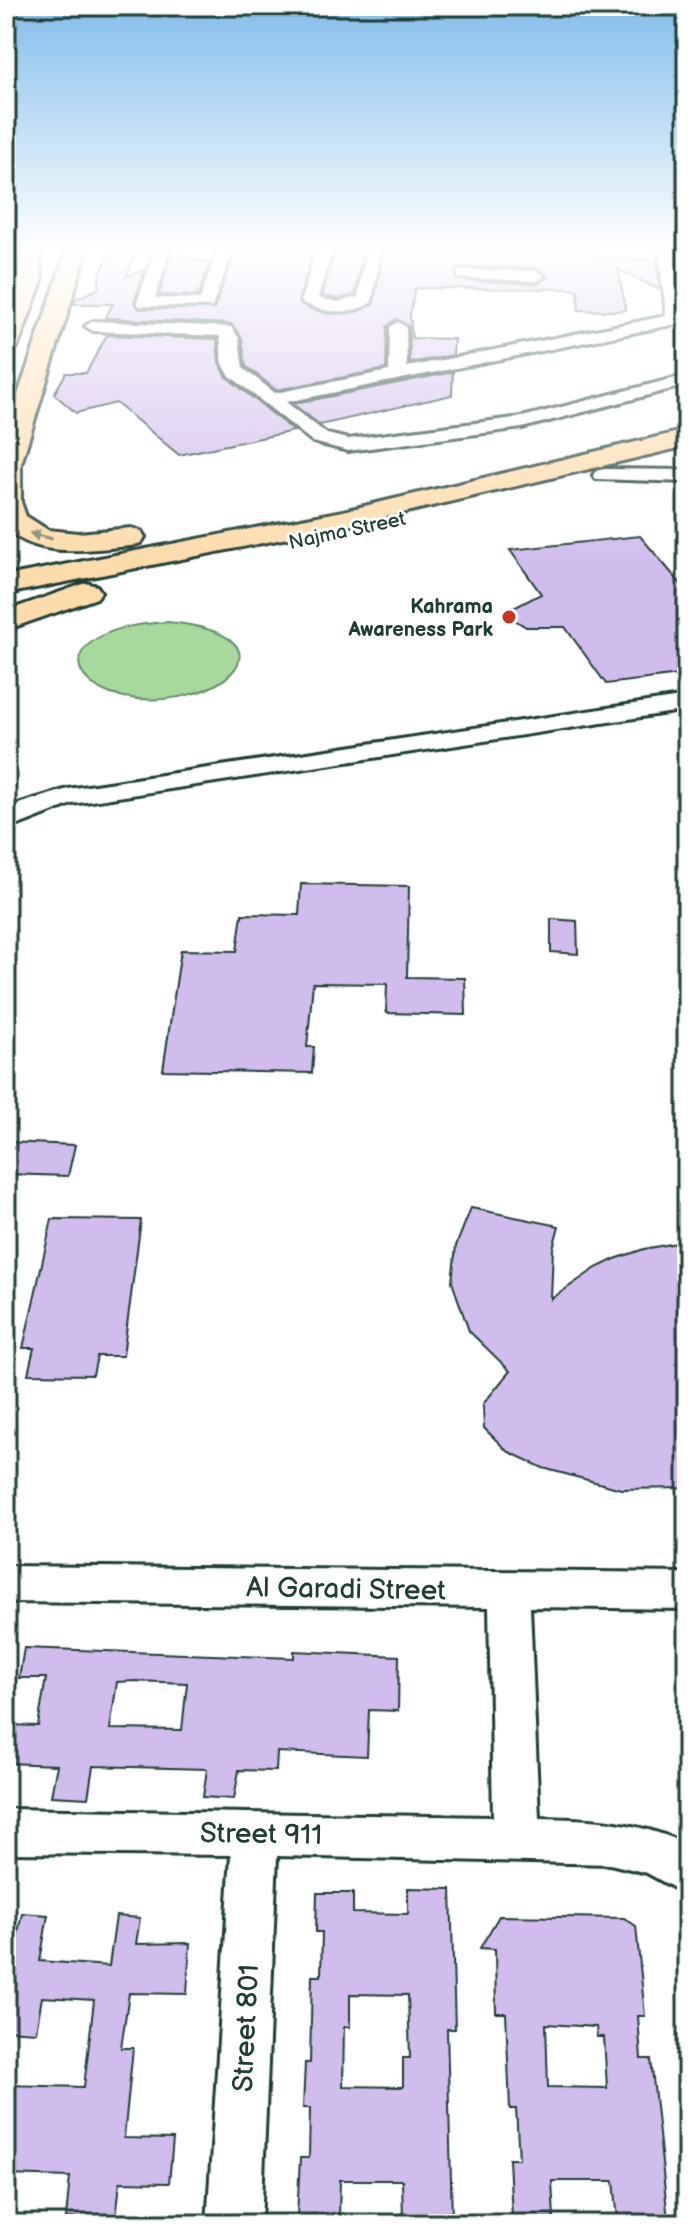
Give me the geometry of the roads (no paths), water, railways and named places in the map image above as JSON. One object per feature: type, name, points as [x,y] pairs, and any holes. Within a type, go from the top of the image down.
[{"type":"main road","points":[[44,354],[7,468],[8,505],[21,529],[33,536],[75,541],[202,533]]},
{"type":"main road","name":"Najma Street","points":[[6,569],[337,506],[687,425]]},
{"type":"main road","points":[[6,585],[343,519],[687,438]]},
{"type":"main road","name":"Najma Street","points":[[6,601],[687,455]]},
{"type":"main road","points":[[6,621],[134,575]]},
{"type":"street","points":[[232,354],[232,367],[293,418],[325,441],[357,445],[522,422],[687,380]]},
{"type":"street","points":[[398,354],[398,374]]},
{"type":"street","points":[[269,400],[498,354]]},
{"type":"street","points":[[603,475],[687,476]]},
{"type":"street","points":[[6,822],[30,809],[68,797],[687,703]]},
{"type":"street","name":"Al Garadi Street","points":[[6,1584],[687,1591]]},
{"type":"street","points":[[509,1589],[517,1839]]},
{"type":"street","name":"Street 911","points":[[6,1831],[255,1833],[610,1842],[642,1847],[674,1861],[687,1872]]},
{"type":"street","name":"Street 801","points":[[234,2224],[255,1833]]},
{"type":"place","name":"Kahrama Awareness Park","points":[[509,617]]}]
